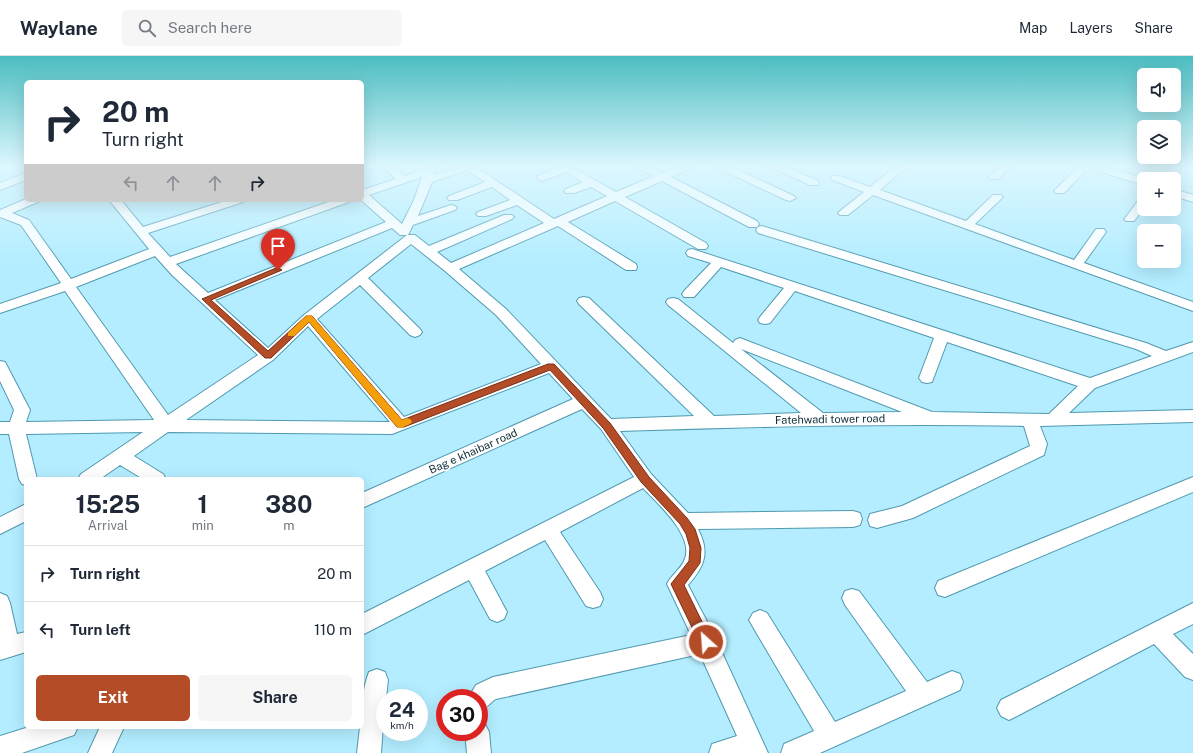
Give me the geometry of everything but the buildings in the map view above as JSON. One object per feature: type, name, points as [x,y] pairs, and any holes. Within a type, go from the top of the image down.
[{"type":"street","points":[[367,200],[394,223],[408,231],[428,251],[501,312],[607,425],[645,479],[684,521],[691,533],[696,548],[694,563],[677,584],[706,642],[754,749],[721,753]]},
{"type":"street","points":[[408,231],[419,200]]},
{"type":"street","points":[[90,477],[268,356],[309,318],[360,278],[408,231],[459,200]]},
{"type":"street","points":[[482,214],[519,200],[631,267]]},
{"type":"street","points":[[450,268],[608,200]]},
{"type":"street","points":[[621,200],[719,262],[1090,384]]},
{"type":"street","points":[[706,200],[757,227],[1134,343],[1166,356]]},
{"type":"street","points":[[844,213],[861,200]]},
{"type":"street","points":[[896,200],[1193,307]]},
{"type":"street","points":[[968,225],[994,200]]},
{"type":"street","points":[[1,214],[29,202]]},
{"type":"street","points":[[122,202],[140,232],[169,262],[176,272],[268,356]]},
{"type":"street","points":[[140,232],[233,202]]},
{"type":"street","points":[[169,262],[339,202]]},
{"type":"street","points":[[1130,219],[1137,210]]},
{"type":"street","points":[[1,214],[25,222],[167,426]]},
{"type":"street","points":[[428,251],[508,217]]},
{"type":"street","points":[[206,299],[394,223]]},
{"type":"street","points":[[1077,264],[1100,232]]},
{"type":"street","points":[[0,309],[158,250]]},
{"type":"street","points":[[689,294],[719,262]]},
{"type":"street","points":[[360,278],[415,332]]},
{"type":"street","points":[[765,320],[792,286]]},
{"type":"street","points":[[584,301],[710,422]]},
{"type":"street","points":[[673,302],[818,419]]},
{"type":"street","points":[[309,318],[401,424]]},
{"type":"street","points":[[926,378],[942,335]]},
{"type":"street","points":[[740,343],[934,418]]},
{"type":"street","points":[[1053,419],[1090,384],[1193,347]]},
{"type":"street","points":[[0,366],[22,410],[8,428]]},
{"type":"street","points":[[8,428],[167,426],[392,428],[551,366]]},
{"type":"street","name":"Bag e khaibar road","points":[[364,500],[584,401]]},
{"type":"street","name":"Fatehwadi tower road","points":[[607,425],[818,419],[934,418],[1030,420],[1193,416]]},
{"type":"street","points":[[877,520],[906,512],[1038,450],[1039,444],[1030,420]]},
{"type":"street","points":[[8,428],[27,477]]},
{"type":"street","points":[[121,457],[154,477]]},
{"type":"street","points":[[364,625],[645,479]]},
{"type":"street","points":[[945,588],[1193,484]]},
{"type":"street","points":[[0,526],[24,513]]},
{"type":"street","points":[[684,521],[853,519]]},
{"type":"street","points":[[548,529],[593,599]]},
{"type":"street","points":[[473,568],[497,612]]},
{"type":"street","points":[[852,598],[923,695]]},
{"type":"street","points":[[0,603],[12,646]]},
{"type":"street","points":[[1009,708],[1193,612]]},
{"type":"street","points":[[760,620],[830,736]]},
{"type":"street","points":[[1156,632],[1193,670]]},
{"type":"street","points":[[488,691],[493,688],[706,642]]},
{"type":"street","points":[[369,753],[377,680]]},
{"type":"street","points":[[792,753],[952,682]]},
{"type":"street","points":[[0,748],[60,729]]},
{"type":"street","points":[[100,753],[111,729]]},
{"type":"street","points":[[478,741],[479,753]]},
{"type":"slow traffic","points":[[291,335],[309,318],[401,424],[407,422]]},
{"type":"route","points":[[278,270],[206,299],[268,356],[309,318],[401,424],[551,366],[607,425],[645,479],[684,521],[691,533],[696,548],[694,563],[677,584],[706,642]]}]
